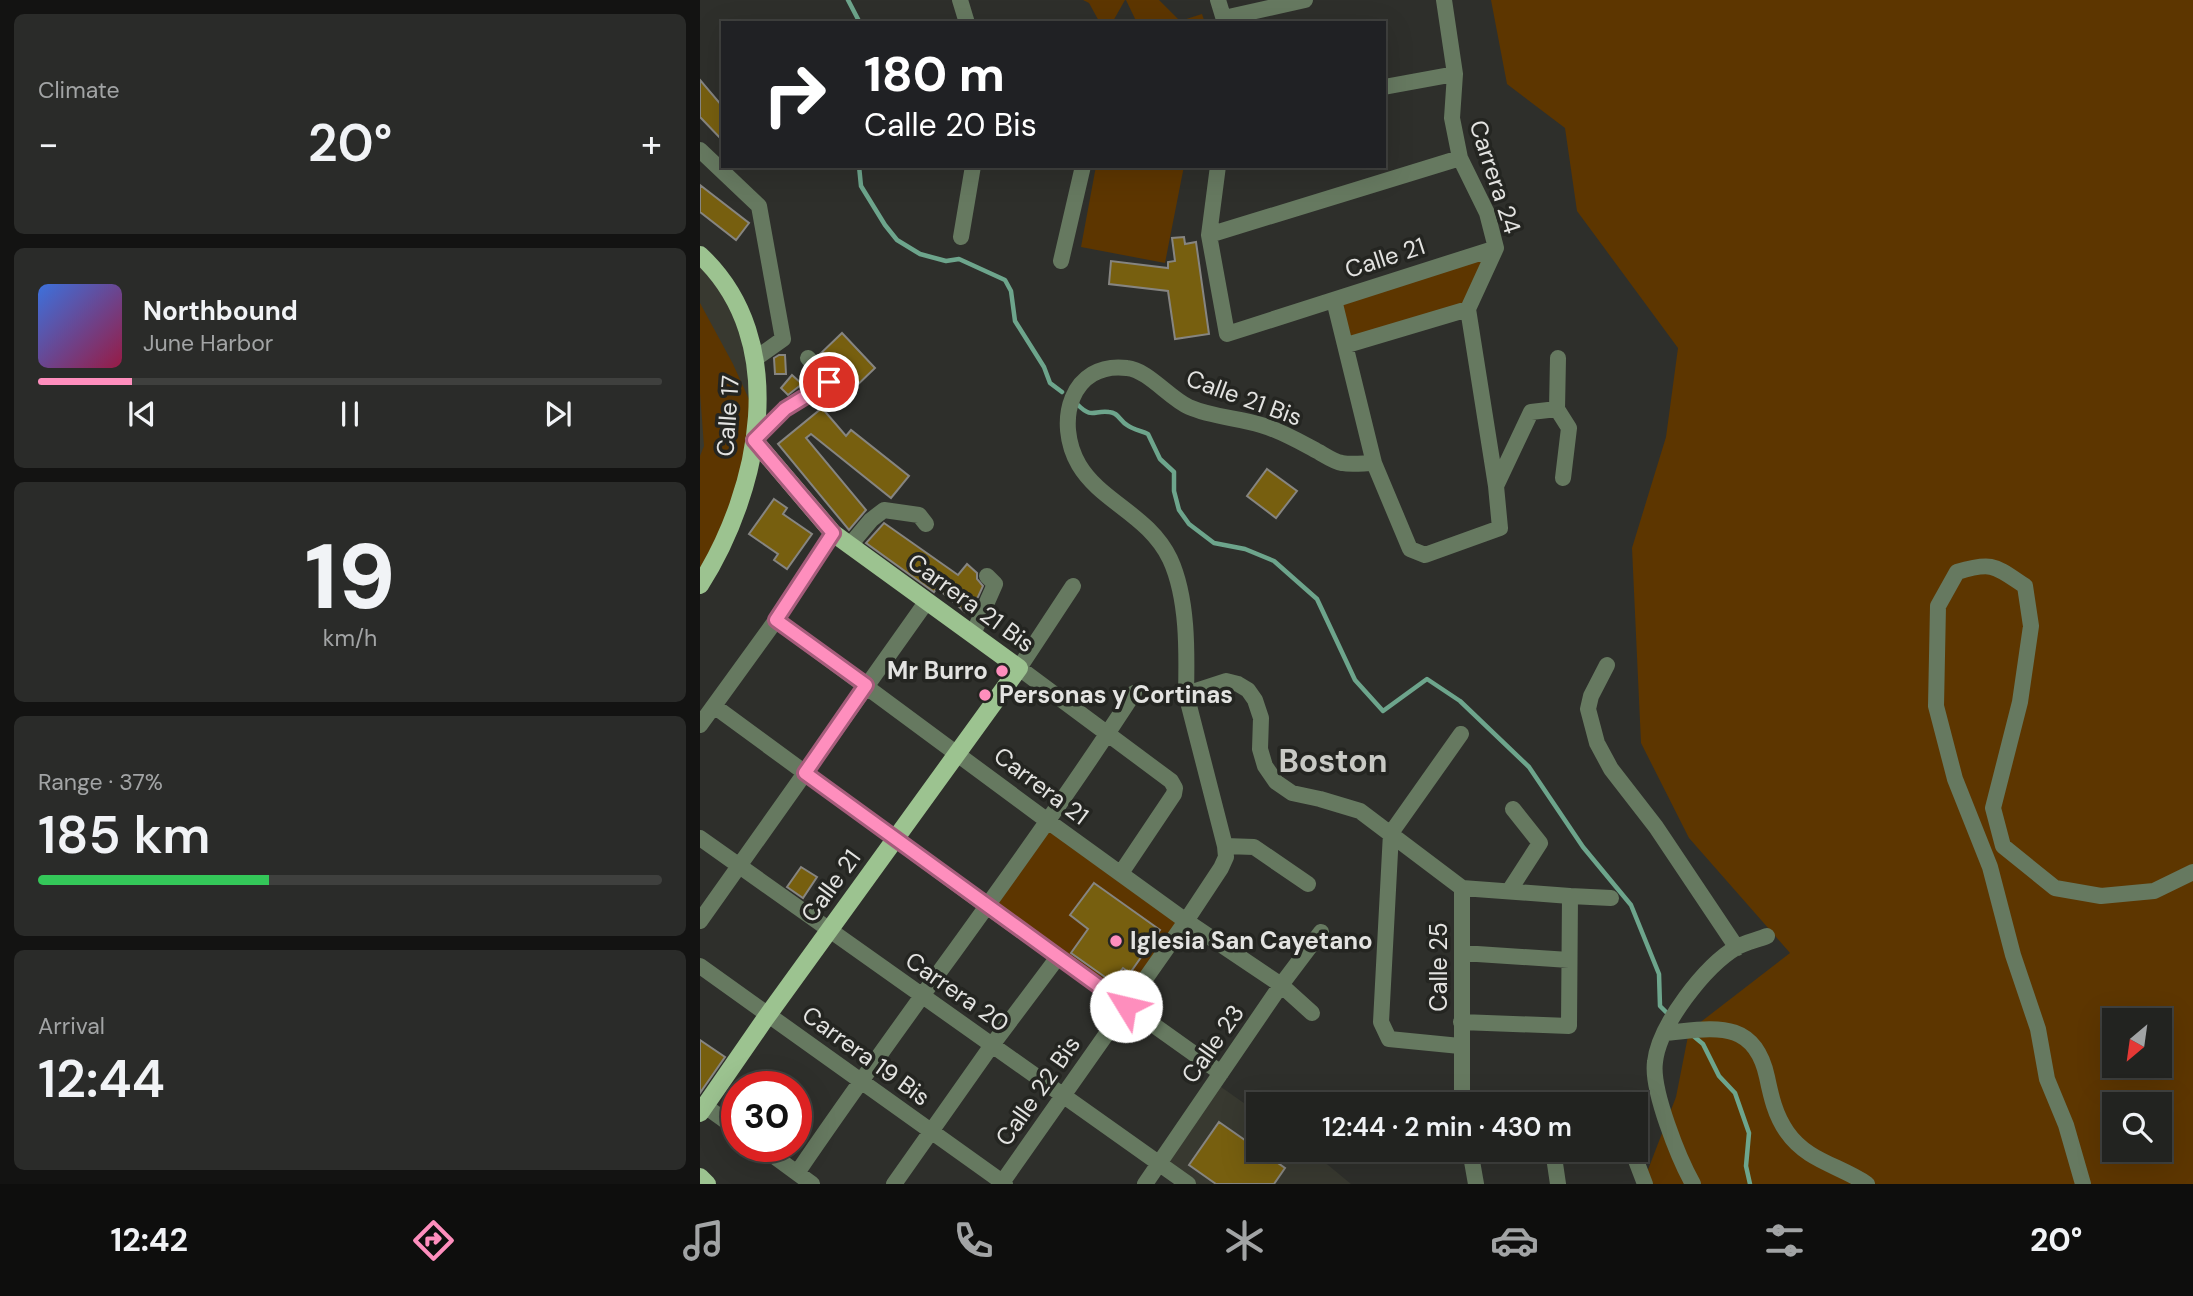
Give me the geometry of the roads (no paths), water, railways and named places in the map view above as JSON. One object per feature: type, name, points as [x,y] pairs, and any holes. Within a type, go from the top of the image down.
[{"type":"main road","name":"Calle 17","points":[[700,256],[714,268],[740,311],[755,359],[757,417],[751,466],[738,509],[721,549],[700,585]]},
{"type":"main road","name":"Carrera 21 Bis","points":[[754,440],[833,533],[1018,668]]},
{"type":"main road","name":"Calle 21","points":[[703,1110],[1018,668]]},
{"type":"main road","points":[[700,1177],[707,1184]]},
{"type":"street","points":[[960,0],[966,21]]},
{"type":"street","points":[[1218,0],[1225,20],[1305,0]]},
{"type":"street","name":"Carrera 24","points":[[1444,0],[1455,74],[1452,118],[1460,158],[1487,213],[1496,248],[1468,309]]},
{"type":"street","points":[[1386,87],[1455,74]]},
{"type":"street","points":[[700,150],[759,206],[783,339],[755,359]]},
{"type":"street","points":[[1209,235],[1460,158]]},
{"type":"street","points":[[961,237],[973,168]]},
{"type":"street","points":[[1061,261],[1083,168]]},
{"type":"street","points":[[1217,168],[1209,235],[1227,334],[1334,300]]},
{"type":"street","name":"Calle 21","points":[[1496,248],[1334,300],[1374,463],[1410,549],[1424,555],[1500,528],[1496,485]]},
{"type":"street","points":[[1347,345],[1468,309],[1496,485]]},
{"type":"street","points":[[754,440],[785,409],[829,382],[808,358]]},
{"type":"street","points":[[1558,358],[1557,409],[1569,428],[1563,478]]},
{"type":"street","name":"Calle 21 Bis","points":[[1225,846],[1186,694],[1187,647],[1178,580],[1163,547],[1147,526],[1100,488],[1078,464],[1067,436],[1068,410],[1075,394],[1094,373],[1107,368],[1128,368],[1145,376],[1190,408],[1275,430],[1340,463],[1374,463]]},
{"type":"street","points":[[1496,485],[1531,412],[1557,409]]},
{"type":"street","points":[[850,545],[871,520],[884,510],[919,515],[926,524]]},
{"type":"street","points":[[700,725],[776,620],[833,533]]},
{"type":"street","points":[[2083,1184],[2066,1125],[2048,1079],[2038,1028],[2013,955],[1990,867],[1955,779],[1936,706],[1938,606],[1957,572],[1982,564],[1998,567],[2025,586],[2031,626],[2020,702],[1993,808],[2003,846],[2055,888],[2101,897],[2154,891],[2193,872]]},
{"type":"street","points":[[973,634],[995,584],[987,576]]},
{"type":"street","name":"Calle 21","points":[[1018,668],[1073,586]]},
{"type":"street","points":[[700,921],[927,601]]},
{"type":"street","name":"Carrera 21","points":[[776,620],[1049,822],[1186,921],[1281,985],[1312,1013]]},
{"type":"street","points":[[1607,665],[1591,696],[1588,709],[1597,743],[1611,769],[1656,827],[1737,947]]},
{"type":"street","name":"Carrera 21 Bis","points":[[1018,668],[1171,781],[1175,788],[1174,794],[1121,873]]},
{"type":"street","points":[[1186,694],[1226,681],[1248,690],[1255,700],[1261,718],[1260,749],[1265,766],[1276,782],[1293,793],[1360,811],[1462,888],[1611,898]]},
{"type":"street","points":[[797,1173],[859,1081],[1049,822],[1135,693]]},
{"type":"street","points":[[714,706],[988,907],[1221,1073]]},
{"type":"street","points":[[1461,734],[1391,833],[1381,1023],[1389,1039],[1461,1046],[1462,1092]]},
{"type":"street","points":[[1509,891],[1540,843],[1513,809]]},
{"type":"street","name":"Carrera 20","points":[[700,838],[1188,1184]]},
{"type":"street","points":[[1225,846],[1254,847],[1308,884]]},
{"type":"street","name":"Calle 22 Bis","points":[[1003,1183],[1221,868],[1226,857],[1225,846]]},
{"type":"street","name":"Calle 25","points":[[1461,1046],[1462,888]]},
{"type":"street","points":[[1461,1022],[1569,1026],[1570,896]]},
{"type":"street","name":"Calle 23","points":[[1145,1184],[1281,985],[1321,932]]},
{"type":"street","points":[[1693,1184],[1686,1172],[1659,1097],[1654,1063],[1664,1033],[1688,993],[1710,969],[1737,947],[1767,936]]},
{"type":"street","points":[[1462,953],[1569,960]]},
{"type":"street","points":[[894,1184],[1058,957]]},
{"type":"street","name":"Carrera 19 Bis","points":[[700,966],[1003,1183]]},
{"type":"street","points":[[1664,1033],[1727,1029],[1755,1044],[1762,1057],[1772,1101],[1786,1132],[1801,1150],[1867,1184]]},
{"type":"street","points":[[703,1110],[721,1120]]},
{"type":"street","points":[[782,1162],[812,1184]]},
{"type":"street","points":[[1472,1162],[1476,1184]]},
{"type":"street","points":[[1555,1162],[1558,1184]]},
{"type":"street","points":[[1637,1162],[1645,1184]]},
{"type":"waterway","points":[[848,0],[859,21]]},
{"type":"waterway","points":[[859,168],[861,186],[897,240],[920,254],[946,261],[959,259],[1005,280],[1011,291],[1015,321],[1044,367],[1050,383],[1062,392]]},
{"type":"waterway","points":[[1078,405],[1090,413],[1112,412],[1129,426],[1148,434],[1160,459],[1174,472],[1174,491],[1179,510],[1189,524],[1214,543],[1245,549],[1274,561],[1317,599],[1355,680],[1383,711],[1427,679],[1460,701],[1529,767],[1583,847],[1631,905],[1659,974],[1660,1006],[1669,1015]]},
{"type":"waterway","points":[[1691,1034],[1703,1044],[1719,1076],[1735,1093],[1749,1133],[1746,1166],[1750,1184]]},
{"type":"place","name":"Mr Burro","points":[[1002,671]]},
{"type":"place","name":"Personas y Cortinas","points":[[985,695]]},
{"type":"place","name":"Iglesia San Cayetano","points":[[1116,941]]},
{"type":"district","name":"Boston","points":[[1333,761]]}]
